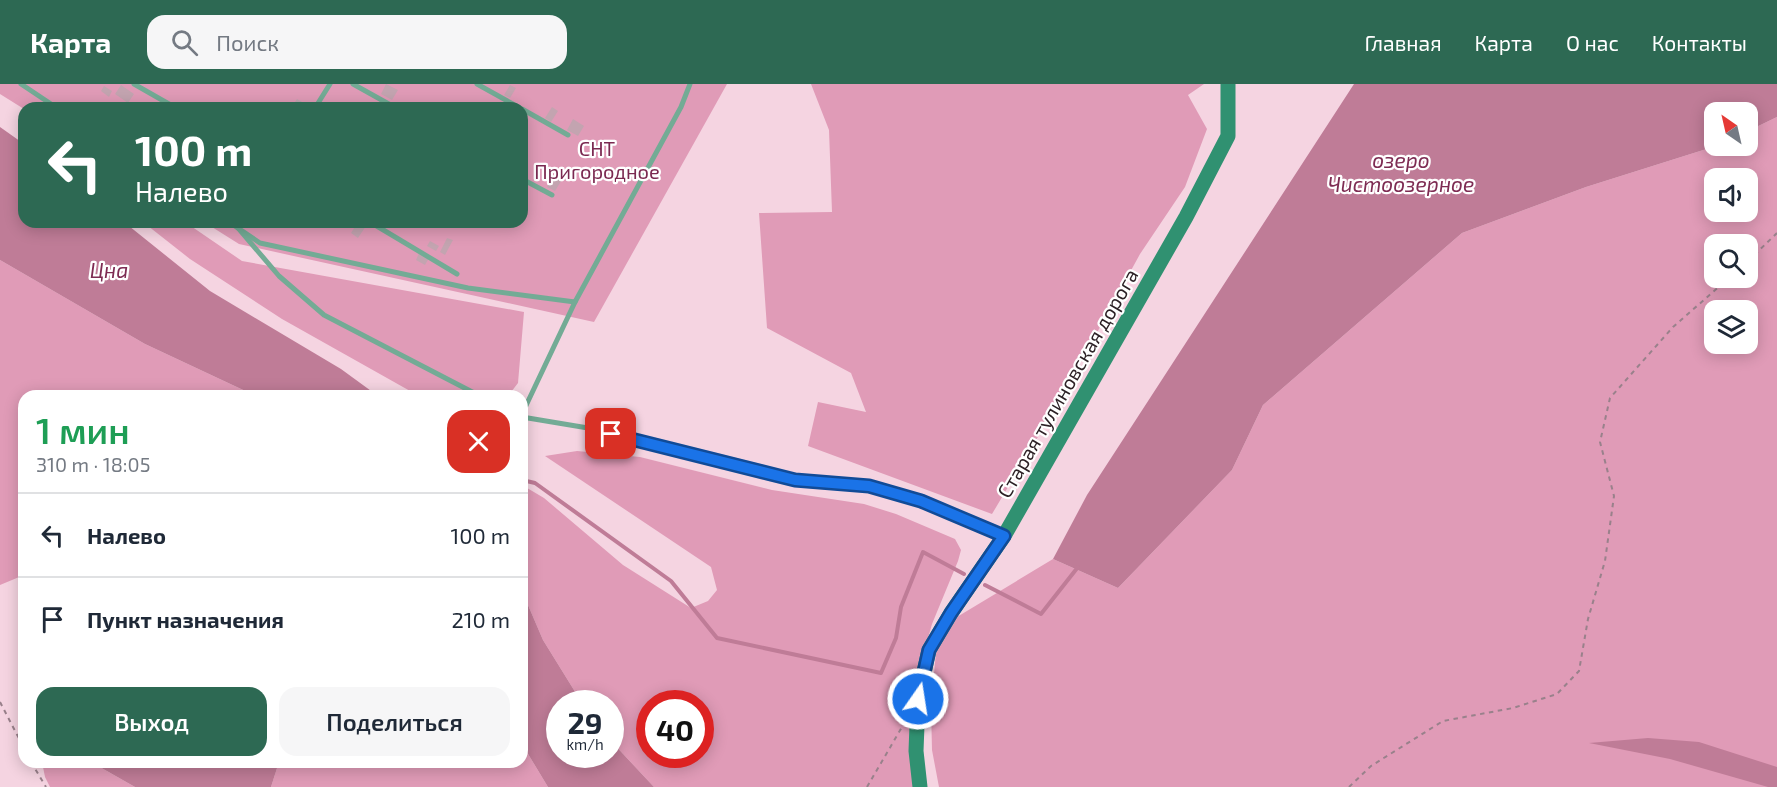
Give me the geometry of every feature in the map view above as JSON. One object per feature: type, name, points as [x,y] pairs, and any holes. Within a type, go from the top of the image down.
[{"type":"street","name":"Старая тулиновская дорога","points":[[920,787],[916,751],[918,699],[929,650],[951,613],[1004,536],[1186,216],[1228,136],[1228,84]]},
{"type":"lane","points":[[21,84],[48,102]]},
{"type":"lane","points":[[134,84],[166,102]]},
{"type":"lane","points":[[319,102],[330,84]]},
{"type":"lane","points":[[353,84],[385,102]]},
{"type":"lane","points":[[477,84],[509,102]]},
{"type":"lane","points":[[528,403],[575,302],[681,107],[690,84]]},
{"type":"lane","points":[[528,113],[568,135]]},
{"type":"lane","points":[[528,182],[552,195]]},
{"type":"lane","points":[[242,228],[279,276],[324,315],[468,390]]},
{"type":"lane","points":[[243,228],[260,243],[272,246],[468,288],[575,302]]},
{"type":"lane","points":[[380,228],[457,274]]},
{"type":"lane","points":[[528,417],[588,428],[795,480],[869,486],[921,501],[1004,536]]},
{"type":"path","points":[[1758,251],[1777,233]]},
{"type":"path","points":[[1349,787],[1371,766],[1443,721],[1513,708],[1557,694],[1579,671],[1588,619],[1605,561],[1614,496],[1600,442],[1610,398],[1673,327],[1718,288]]},
{"type":"path","points":[[0,702],[18,736]]},
{"type":"path","points":[[867,787],[907,719]]},
{"type":"path","points":[[35,768],[46,787]]},
{"type":"green space","name":"СНТ Пригородное","points":[[0,84],[727,84],[594,322],[239,244],[214,228],[528,228],[528,102],[18,102],[18,105],[0,94]]},
{"type":"green space","points":[[811,84],[1204,84],[1188,95],[1207,129],[1185,187],[1140,254],[1064,393],[992,514],[808,446],[818,402],[866,412],[851,373],[767,328],[759,213],[832,212],[829,130]]},
{"type":"green space","points":[[1777,117],[1777,787],[939,787],[932,750],[931,707],[937,641],[947,623],[1053,559],[1118,588],[1232,470],[1263,405],[1462,233],[1586,187],[1704,150],[1704,156],[1758,156],[1758,126]]},
{"type":"green space","points":[[151,228],[194,228],[242,261],[524,312],[518,383],[513,390],[408,390],[282,319],[190,259]]},
{"type":"green space","points":[[0,260],[145,344],[243,390],[18,390],[18,578],[0,585]]},
{"type":"green space","points":[[577,451],[640,457],[772,490],[864,504],[896,514],[955,539],[961,550],[958,561],[932,624],[923,656],[920,737],[927,787],[654,787],[636,768],[714,768],[714,690],[636,690],[636,768],[624,755],[624,690],[574,690],[543,640],[528,605],[528,489],[544,498],[623,565],[691,608],[708,601],[717,590],[711,567],[545,456]]},
{"type":"green space","points":[[528,754],[548,787],[271,787],[277,768],[528,768]]},
{"type":"green space","points":[[43,768],[102,768],[135,787],[50,787]]},
{"type":"water","name":"озеро Чистоозерное","points":[[1354,84],[1777,84],[1777,117],[1758,126],[1758,102],[1704,102],[1704,150],[1586,187],[1462,233],[1263,405],[1232,470],[1118,588],[1053,559],[1087,495]]},
{"type":"water","name":"Цна","points":[[0,127],[18,140],[18,228],[131,228],[210,291],[341,369],[370,390],[243,390],[145,344],[0,260]]},
{"type":"water","points":[[528,605],[543,640],[574,690],[546,690],[546,768],[624,768],[624,755],[654,787],[548,787],[528,754]]},
{"type":"water","points":[[1648,738],[1699,742],[1777,767],[1777,787],[1768,787],[1670,759],[1589,743]]},
{"type":"water","points":[[102,768],[277,768],[271,787],[135,787]]},
{"type":"building","points":[[386,84],[398,90],[392,100],[381,94]]},
{"type":"building","points":[[121,85],[134,94],[127,102],[115,94]]},
{"type":"building","points":[[510,85],[516,88],[510,98],[504,95]]},
{"type":"building","points":[[104,86],[112,91],[109,97],[101,91]]},
{"type":"building","points":[[552,107],[558,111],[551,122],[545,118]]},
{"type":"building","points":[[573,119],[584,126],[578,136],[567,130]]},
{"type":"building","points":[[555,173],[563,178],[555,191],[547,187]]},
{"type":"building","points":[[354,228],[365,228],[358,238],[351,233]]},
{"type":"building","points":[[447,238],[453,240],[445,255],[440,252]]},
{"type":"building","points":[[430,241],[439,246],[436,251],[427,246]]},
{"type":"building","points":[[419,253],[429,258],[425,265],[416,260]]},
{"type":"waterway","points":[[528,481],[535,483],[671,581],[717,638],[881,673],[896,638],[901,607],[923,552],[964,574]]},
{"type":"waterway","points":[[985,585],[1041,614],[1078,567]]},
{"type":"route","points":[[611,434],[795,480],[869,486],[921,501],[1004,536],[951,613],[929,650],[918,699]]}]
